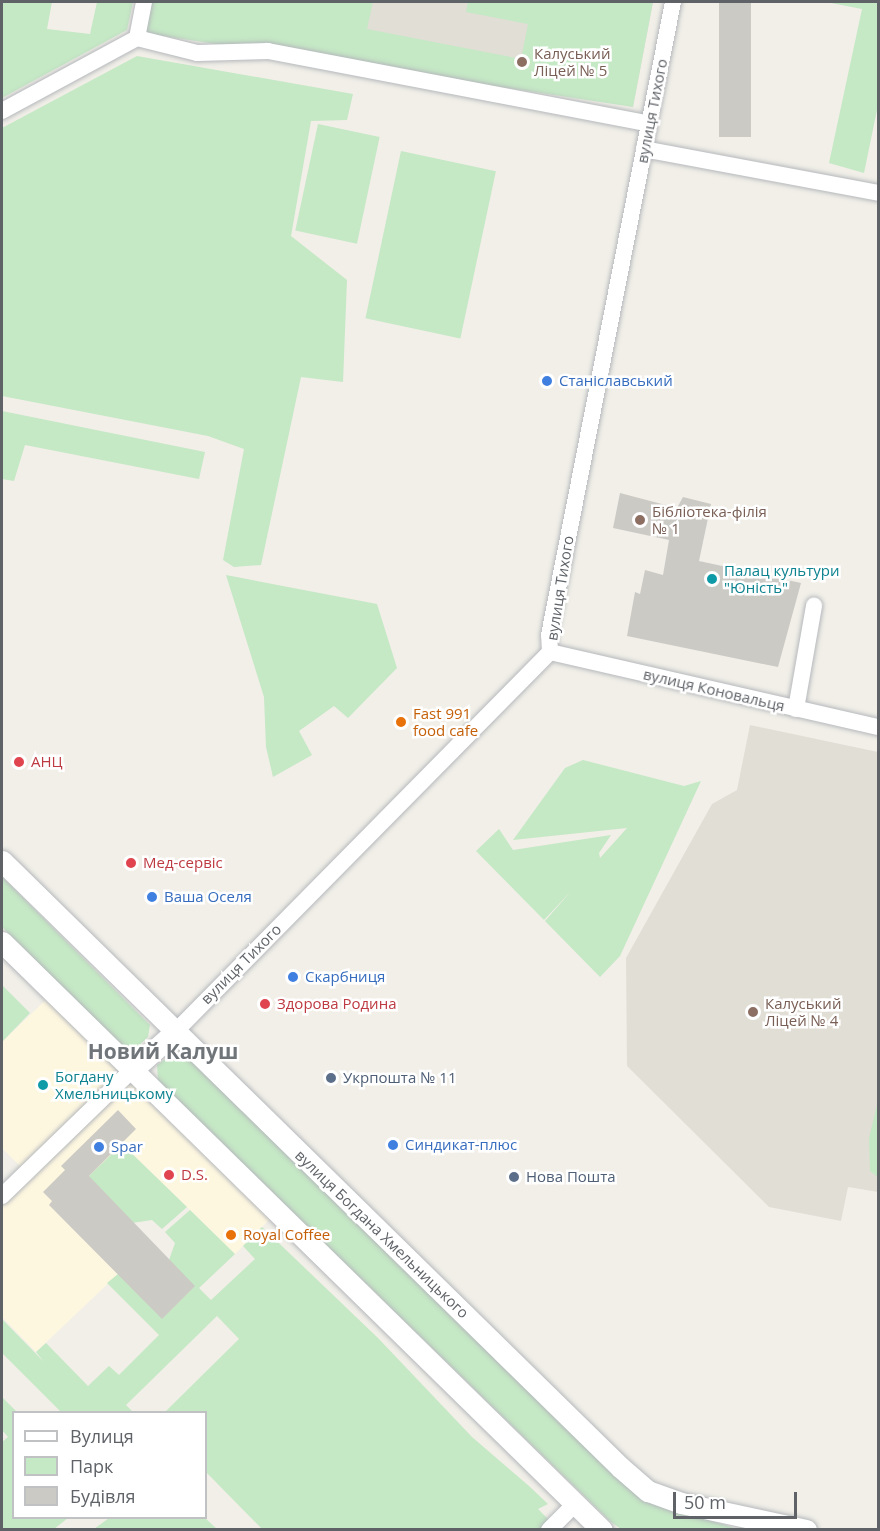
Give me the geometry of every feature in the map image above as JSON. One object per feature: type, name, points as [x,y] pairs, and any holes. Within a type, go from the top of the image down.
[{"type":"street","points":[[137,38],[144,2]]},
{"type":"street","name":"вулиця Тихого","points":[[176,1030],[550,652],[549,634],[673,2]]},
{"type":"street","points":[[2,111],[137,38],[197,53],[268,51],[649,124]]},
{"type":"street","points":[[644,149],[879,193]]},
{"type":"street","points":[[796,709],[814,606]]},
{"type":"street","name":"вулиця Коновальця","points":[[550,652],[879,727]]},
{"type":"street","name":"вулиця Богдана Хмельницького","points":[[2,861],[648,1491],[758,1525],[806,1530]]},
{"type":"street","points":[[2,942],[131,1071],[602,1530]]},
{"type":"street","points":[[2,1197],[176,1030]]},
{"type":"street","points":[[549,1530],[574,1505]]},
{"type":"shaded area","name":"Калуський Ліцей № 5","points":[[246,2],[653,2],[633,107],[240,30]]},
{"type":"shaded area","name":"Калуський Ліцей № 4","points":[[750,725],[878,752],[878,1192],[848,1187],[841,1221],[769,1207],[627,1066],[626,958],[712,804],[737,790]]},
{"type":"shaded area","points":[[53,993],[276,1213],[235,1254],[122,1144],[57,1213],[118,1274],[36,1352],[2,1317],[2,1197],[26,1172],[2,1148],[2,1042]]},
{"type":"green space","points":[[2,2],[52,2],[47,29],[90,34],[97,2],[133,2],[127,30],[2,98]]},
{"type":"green space","name":"Калуський Ліцей № 5","points":[[150,2],[373,2],[367,29],[521,59],[528,24],[466,12],[468,2],[653,2],[633,107],[143,33]]},
{"type":"green space","points":[[826,2],[878,2],[878,105],[864,173],[829,163],[862,9]]},
{"type":"green space","points":[[137,56],[353,94],[347,120],[311,121],[291,236],[347,280],[343,382],[301,377],[261,565],[234,567],[223,560],[244,449],[208,436],[2,396],[2,128]]},
{"type":"green space","points":[[318,124],[380,137],[357,244],[295,231]]},
{"type":"green space","points":[[401,151],[496,171],[460,338],[365,318]]},
{"type":"green space","points":[[2,411],[205,452],[199,479],[25,445],[14,481],[2,479]]},
{"type":"green space","points":[[226,575],[377,604],[397,668],[348,718],[334,706],[299,731],[312,755],[273,777],[266,747],[264,697]]},
{"type":"green space","points":[[583,760],[684,786],[701,781],[620,956],[600,977],[545,921],[572,890],[544,920],[476,851],[499,829],[513,850],[611,835],[599,853],[600,858],[627,828],[513,840],[565,768]]},
{"type":"green space","points":[[2,877],[150,1025],[148,1037],[137,1047],[125,1050],[2,927]]},
{"type":"green space","points":[[2,985],[30,1013],[2,1042]]},
{"type":"green space","points":[[174,1053],[185,1054],[641,1498],[737,1529],[621,1529],[611,1522],[158,1081],[157,1065]]},
{"type":"green space","points":[[878,1101],[878,1177],[870,1171],[869,1138]]},
{"type":"green space","points":[[122,1144],[187,1207],[162,1229],[152,1220],[132,1223],[90,1181],[89,1176]]},
{"type":"green space","points":[[190,1210],[235,1254],[199,1288],[211,1300],[255,1259],[243,1246],[262,1227],[378,1338],[472,1437],[548,1504],[538,1509],[554,1525],[549,1530],[262,1529],[207,1473],[207,1411],[166,1411],[239,1339],[217,1316],[126,1405],[132,1411],[60,1411],[2,1353],[2,1319],[44,1362],[36,1352],[46,1343],[88,1386],[109,1366],[119,1375],[159,1335],[107,1283],[118,1274],[169,1260],[175,1243],[165,1232]]},
{"type":"green space","points":[[2,1397],[16,1411],[12,1411],[12,1519],[67,1519],[54,1529],[2,1529],[2,1442],[8,1437],[2,1430]]},
{"type":"green space","points":[[108,1519],[206,1519],[217,1529],[94,1529]]},
{"type":"building","points":[[719,2],[751,2],[751,137],[719,137]]},
{"type":"building","name":"Палац культури \"Юність\"","points":[[620,493],[677,508],[683,497],[711,504],[699,561],[801,583],[778,667],[627,636],[635,592],[640,594],[645,570],[663,575],[669,540],[613,528]]},
{"type":"building","points":[[118,1110],[136,1129],[89,1176],[195,1286],[162,1319],[49,1205],[52,1201],[43,1192],[65,1170],[61,1166]]},
{"type":"place","name":"Калуський Ліцей № 5","points":[[522,62]]},
{"type":"place","name":"Станіславський","points":[[547,381]]},
{"type":"place","name":"Бібліотека-філія № 1","points":[[640,520]]},
{"type":"place","name":"Палац культури \"Юність\"","points":[[712,579]]},
{"type":"place","name":"Fast 991 food cafe","points":[[401,722]]},
{"type":"place","name":"АНЦ","points":[[19,762]]},
{"type":"place","name":"Мед-сервіс","points":[[131,863]]},
{"type":"place","name":"Ваша Оселя","points":[[152,897]]},
{"type":"place","name":"Скарбниця","points":[[293,977]]},
{"type":"place","name":"Здорова Родина","points":[[265,1004]]},
{"type":"place","name":"Калуський Ліцей № 4","points":[[753,1012]]},
{"type":"place","name":"Укрпошта № 11","points":[[331,1078]]},
{"type":"place","name":"Богдану Хмельницькому","points":[[43,1085]]},
{"type":"place","name":"Синдикат-плюс","points":[[393,1145]]},
{"type":"place","name":"Spar","points":[[99,1147]]},
{"type":"place","name":"D.S.","points":[[169,1175]]},
{"type":"place","name":"Нова Пошта","points":[[514,1177]]},
{"type":"place","name":"Royal Coffee","points":[[231,1235]]},
{"type":"district","name":"Новий Калуш","points":[[163,1051]]}]
